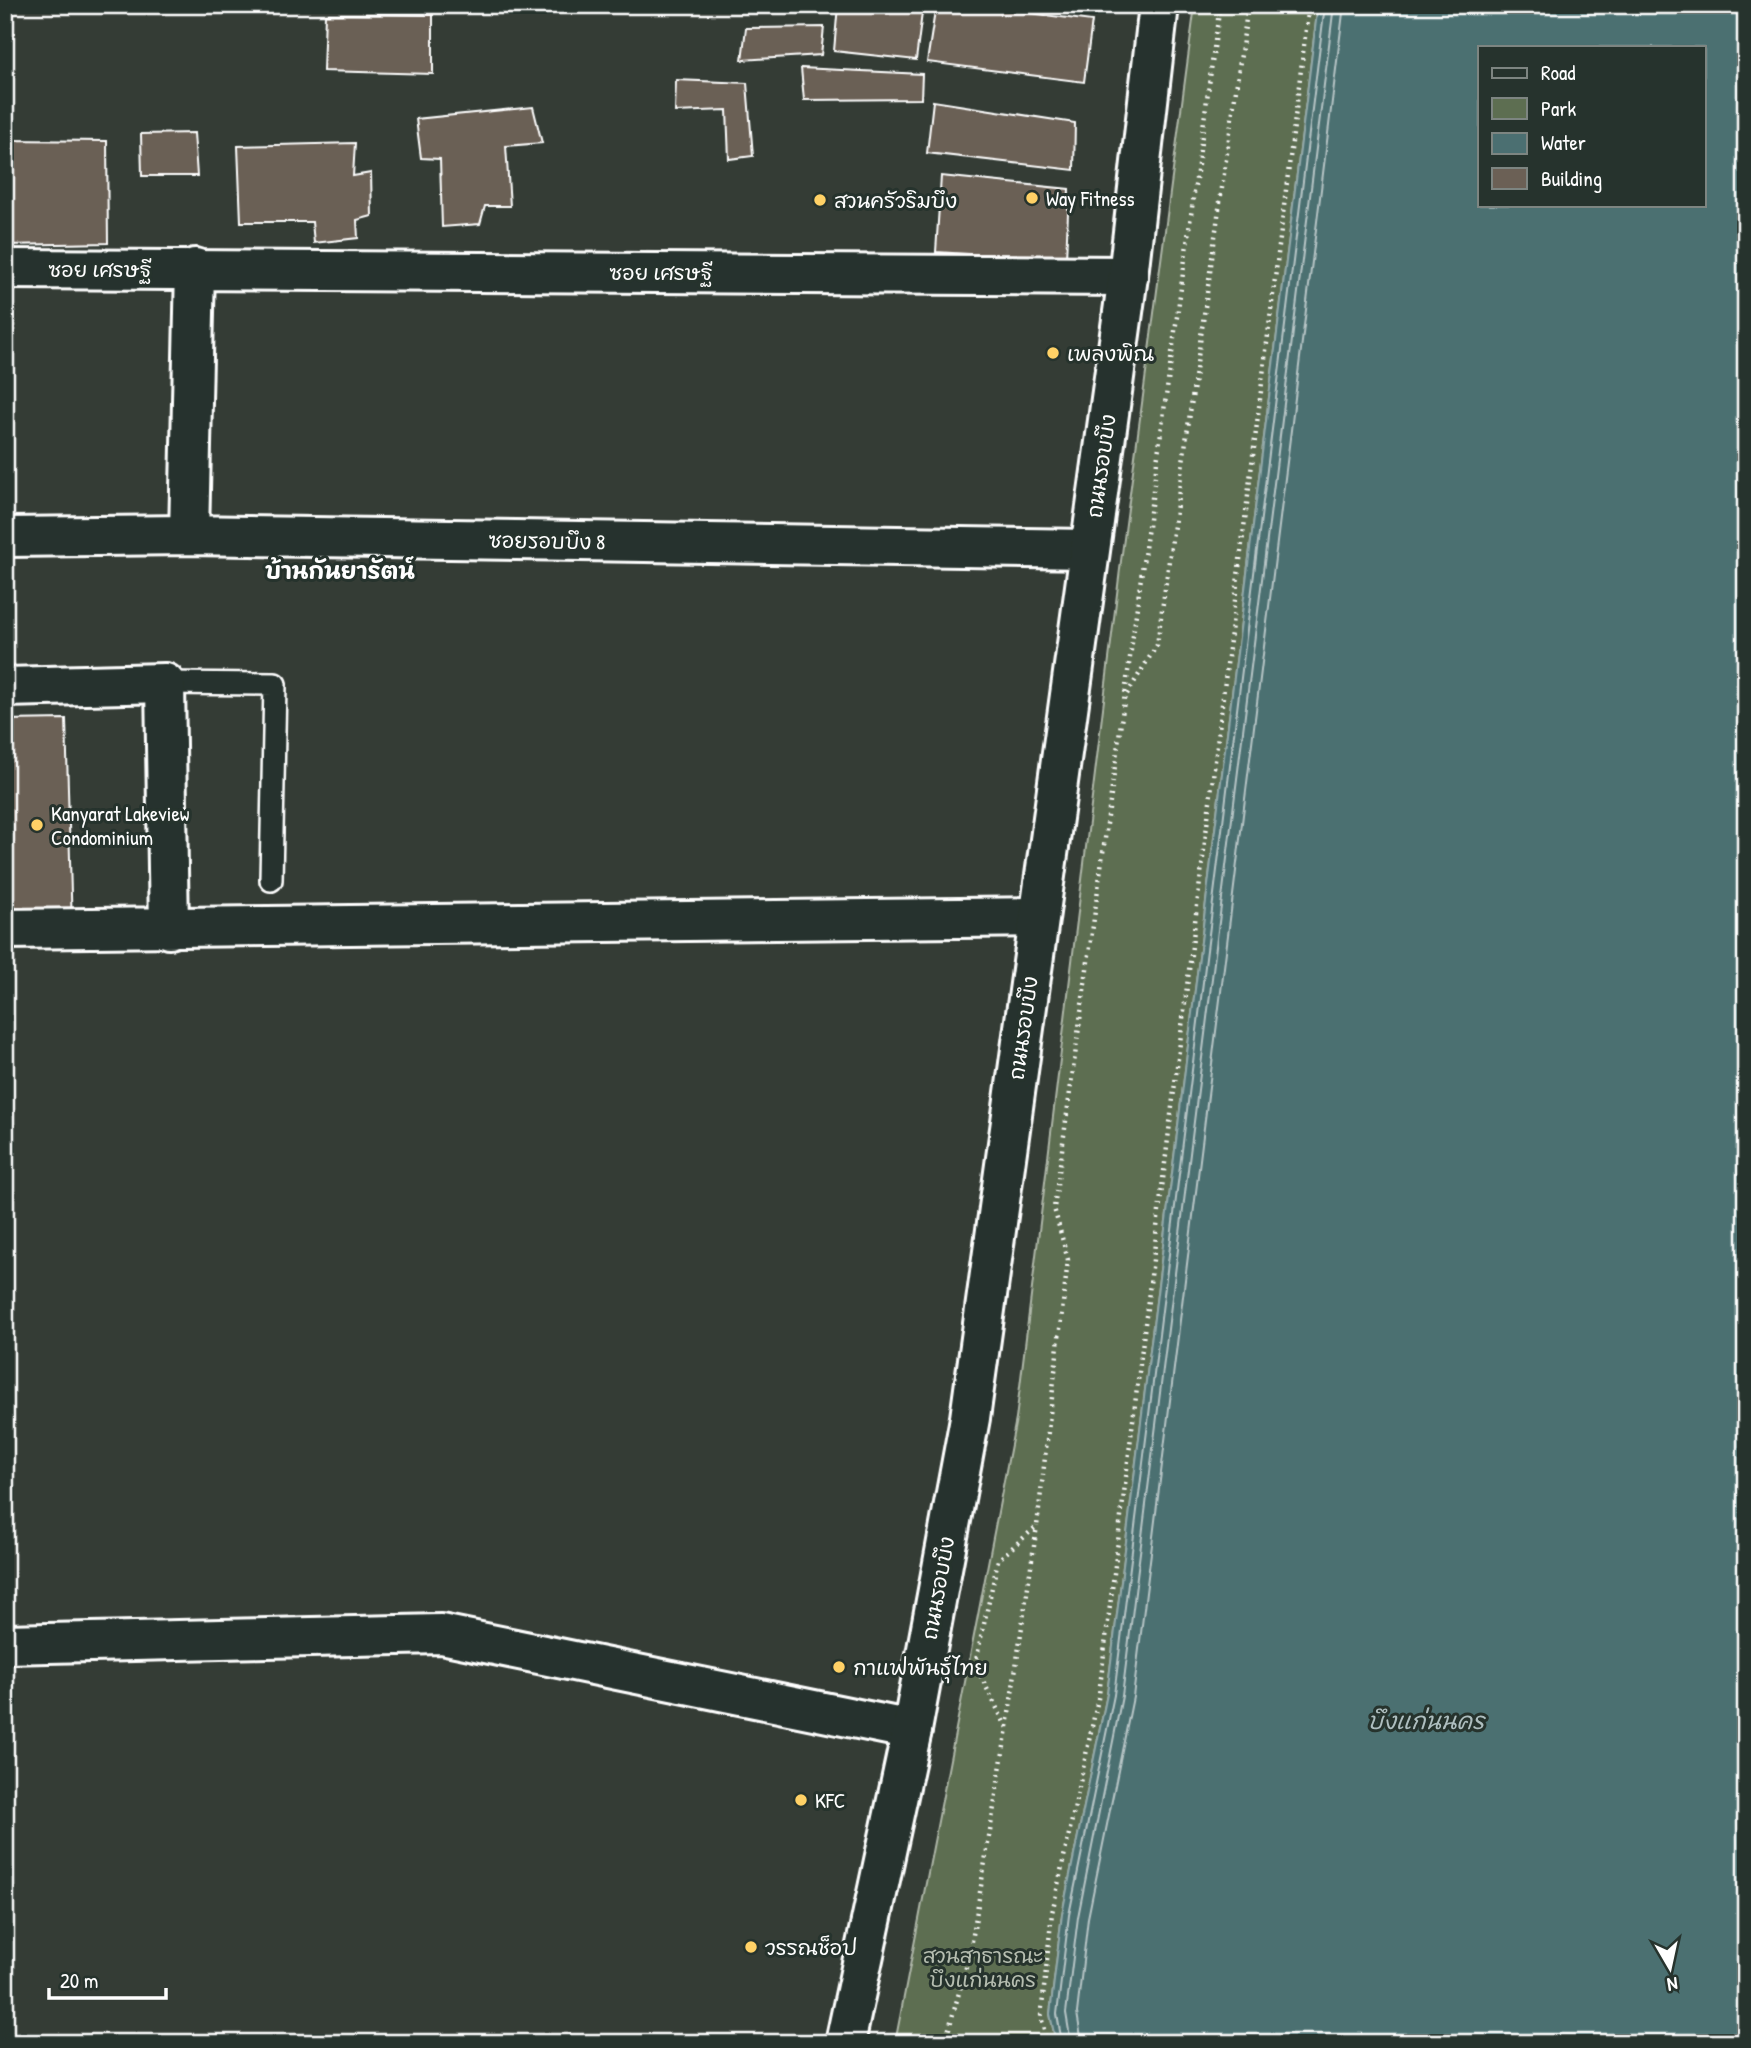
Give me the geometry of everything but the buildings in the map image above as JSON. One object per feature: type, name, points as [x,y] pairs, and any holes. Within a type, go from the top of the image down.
[{"type":"street","name":"ถนนรอบบึง","points":[[845,2043],[912,1730],[970,1418],[1128,275],[1159,5]]},
{"type":"street","points":[[189,536],[195,268]]},
{"type":"street","name":"ซอย เศรษฐี","points":[[5,269],[1128,275]]},
{"type":"street","name":"ซอยรอบบึง 8","points":[[5,537],[189,536],[1089,549]]},
{"type":"street","points":[[5,687],[165,683],[169,929]]},
{"type":"street","points":[[5,929],[1039,917]]},
{"type":"street","points":[[5,1644],[441,1634],[912,1730]]},
{"type":"lane","points":[[165,683],[275,684],[271,880]]},
{"type":"path","points":[[945,2043],[970,1953],[1037,1526],[1068,1260],[1054,1208],[1220,5]]},
{"type":"path","points":[[1125,698],[1157,645],[1248,5]]},
{"type":"path","points":[[1047,2043],[1041,2016],[1052,1913],[1099,1694],[1309,5]]},
{"type":"path","points":[[1007,1728],[975,1665],[998,1560],[1037,1526]]},
{"type":"green space","name":"สวนสาธารณะ บึงแก่นนคร","points":[[1195,5],[1318,5],[1107,1694],[1062,1914],[1050,2014],[1056,2043],[895,2043],[1016,1419],[1121,561]]},
{"type":"water","name":"บึงแก่นนคร","points":[[1318,5],[1746,5],[1746,2043],[1056,2043],[1050,2014],[1062,1914],[1107,1694]]},
{"type":"place","name":"Way Fitness","points":[[1032,198]]},
{"type":"place","name":"สวนครัวริมบึง","points":[[820,200]]},
{"type":"place","name":"เพลงพิณ","points":[[1053,353]]},
{"type":"place","name":"Kanyarat Lakeview Condominium","points":[[37,825]]},
{"type":"place","name":"กาแฟพันธุ์ไทย","points":[[839,1667]]},
{"type":"place","name":"KFC","points":[[801,1800]]},
{"type":"place","name":"วรรณช็อป","points":[[751,1947]]},
{"type":"district","name":"บ้านกันยารัตน์","points":[[340,570]]}]
